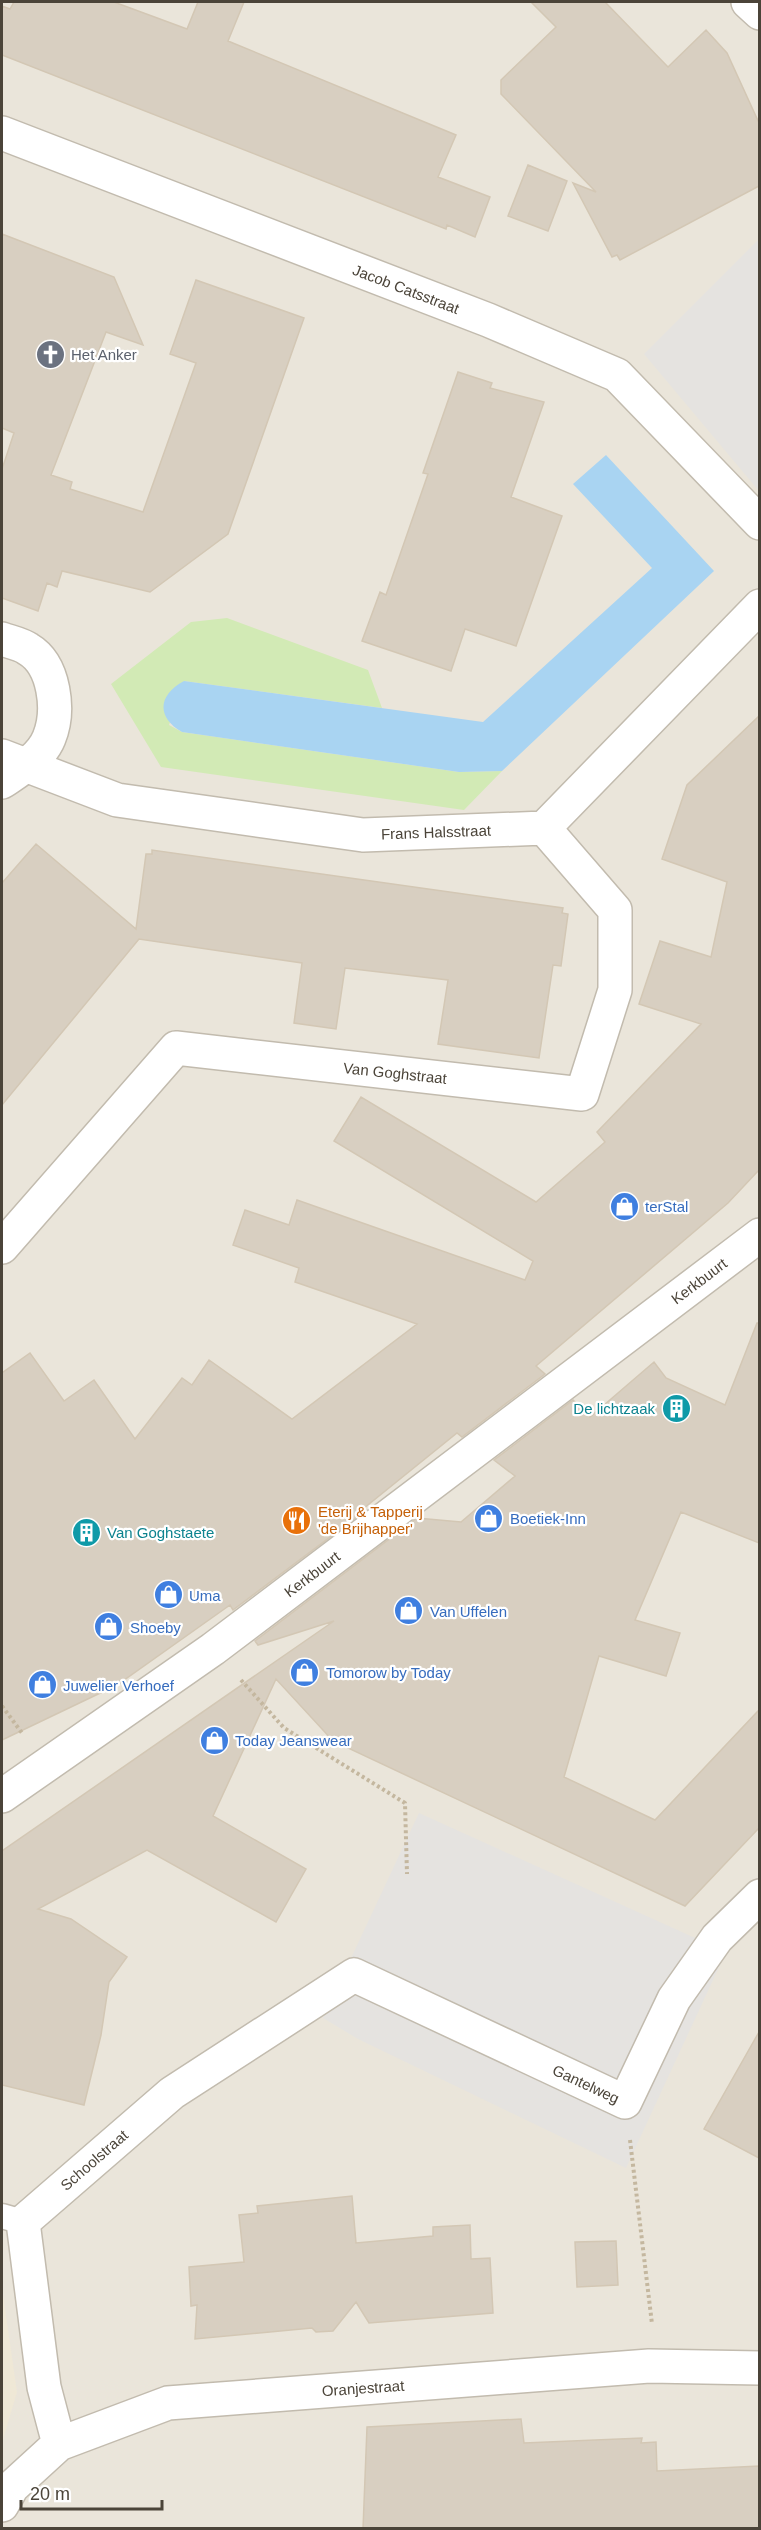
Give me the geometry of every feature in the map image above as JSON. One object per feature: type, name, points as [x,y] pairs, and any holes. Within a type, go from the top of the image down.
[{"type":"street","points":[[748,2],[759,13]]},
{"type":"street","name":"Jacob Catsstraat","points":[[2,133],[488,320],[617,375],[759,523]]},
{"type":"street","points":[[543,828],[759,606]]},
{"type":"street","points":[[2,639],[29,649],[48,670],[55,708],[49,740],[15,760],[2,782]]},
{"type":"street","name":"Frans Halsstraat","points":[[15,760],[117,800],[363,835],[543,828]]},
{"type":"street","name":"Van Goghstraat","points":[[2,1247],[176,1048],[582,1094],[615,990],[615,910],[543,828]]},
{"type":"street","name":"Kerkbuurt","points":[[2,1796],[213,1649],[759,1235]]},
{"type":"street","name":"Gantelweg","points":[[354,1975],[625,2102],[674,1999],[717,1938],[759,1896]]},
{"type":"street","name":"Schoolstraat","points":[[59,2444],[44,2387],[12,2218],[172,2093],[354,1975]]},
{"type":"street","name":"Oranjestraat","points":[[2,2505],[12,2487],[59,2444],[168,2403],[649,2366],[759,2368]]},
{"type":"path","points":[[213,1649],[284,1728],[405,1803],[407,1874]]},
{"type":"path","points":[[625,2102],[654,2342],[649,2366]]},
{"type":"shaded area","points":[[2,2],[759,2],[759,2528],[2,2528]]},
{"type":"shaded area","points":[[759,239],[759,491],[644,354]]},
{"type":"shaded area","points":[[419,1813],[726,1952],[626,2168],[358,2039],[323,2018]]},
{"type":"shaded area","points":[[2,2288],[17,2392],[2,2443]]},
{"type":"green space","points":[[227,618],[368,670],[382,708],[184,681],[169,725],[182,732],[459,772],[502,771],[464,810],[161,767],[111,684],[191,622]]},
{"type":"water","points":[[606,455],[714,571],[502,771],[459,772],[182,732],[168,720],[163,706],[165,699],[175,687],[184,681],[483,722],[652,568],[573,484]]},
{"type":"building","points":[[14,2],[114,2],[187,29],[198,2],[244,2],[228,41],[456,135],[438,177],[490,197],[475,237],[447,225],[446,229],[2,55],[2,6],[10,9]]},
{"type":"building","points":[[531,2],[605,2],[668,67],[706,30],[727,53],[759,123],[759,186],[620,260],[617,255],[612,257],[573,183],[596,192],[501,94],[501,80],[556,27]]},
{"type":"building","points":[[528,165],[567,181],[548,231],[508,216]]},
{"type":"building","points":[[2,234],[114,277],[143,345],[106,332],[51,475],[72,482],[70,489],[143,512],[196,363],[170,354],[196,280],[304,318],[228,534],[150,592],[62,571],[57,587],[47,583],[38,611],[2,598],[2,469],[14,433],[2,428]]},
{"type":"building","points":[[458,372],[492,383],[490,388],[544,402],[511,497],[562,516],[516,646],[465,629],[451,671],[362,641],[380,592],[386,595],[428,474],[423,473]]},
{"type":"building","points":[[759,716],[759,1170],[728,1203],[536,1366],[545,1374],[462,1437],[457,1433],[358,1513],[362,1513],[233,1610],[230,1605],[117,1685],[2,1740],[2,1373],[30,1353],[64,1401],[94,1380],[135,1439],[182,1378],[192,1385],[209,1360],[292,1419],[417,1324],[295,1282],[299,1268],[233,1245],[245,1210],[289,1225],[297,1200],[525,1280],[533,1261],[334,1141],[361,1097],[536,1202],[605,1142],[597,1132],[701,1024],[639,1004],[660,941],[711,957],[727,882],[662,859],[687,785]]},
{"type":"building","points":[[36,844],[136,929],[146,854],[152,854],[152,850],[563,908],[562,913],[568,914],[561,966],[553,965],[539,1058],[438,1044],[448,980],[345,968],[336,1029],[294,1023],[302,963],[139,939],[2,1105],[2,883]]},
{"type":"building","points":[[757,1323],[759,1323],[759,1543],[681,1512],[635,1620],[680,1633],[666,1676],[599,1656],[564,1777],[655,1820],[759,1710],[759,1828],[685,1906],[333,1741],[276,1679],[213,1816],[306,1869],[276,1922],[147,1850],[38,1909],[71,1919],[127,1957],[109,1982],[101,2035],[84,2105],[2,2085],[2,1851],[334,1621],[258,1645],[255,1641],[417,1518],[461,1522],[515,1476],[494,1460],[573,1400],[590,1417],[654,1362],[666,1378],[725,1405]]},
{"type":"building","points":[[759,2032],[759,2158],[704,2129]]},
{"type":"building","points":[[352,2196],[356,2243],[433,2236],[433,2227],[470,2225],[471,2259],[490,2258],[493,2313],[369,2323],[356,2302],[333,2331],[316,2332],[312,2328],[195,2339],[197,2305],[191,2306],[189,2267],[244,2262],[239,2215],[258,2213],[257,2206]]},
{"type":"building","points":[[616,2241],[618,2285],[577,2287],[575,2242]]},
{"type":"building","points":[[521,2419],[524,2443],[642,2438],[641,2443],[656,2442],[657,2471],[759,2466],[759,2529],[363,2529],[367,2427]]},
{"type":"place","name":"Het Anker","points":[[50,354]]},
{"type":"place","name":"terStal","points":[[624,1206]]},
{"type":"place","name":"De lichtzaak","points":[[676,1408]]},
{"type":"place","name":"Boetiek-Inn","points":[[489,1518]]},
{"type":"place","name":"Eterij & Tapperij 'de Brijhapper'","points":[[297,1520]]},
{"type":"place","name":"Van Goghstaete","points":[[86,1532]]},
{"type":"place","name":"Uma","points":[[168,1595]]},
{"type":"place","name":"Van Uffelen","points":[[409,1611]]},
{"type":"place","name":"Shoeby","points":[[109,1627]]},
{"type":"place","name":"Tomorow by Today","points":[[305,1672]]},
{"type":"place","name":"Juwelier Verhoef","points":[[42,1685]]},
{"type":"place","name":"Today Jeanswear","points":[[214,1740]]}]
